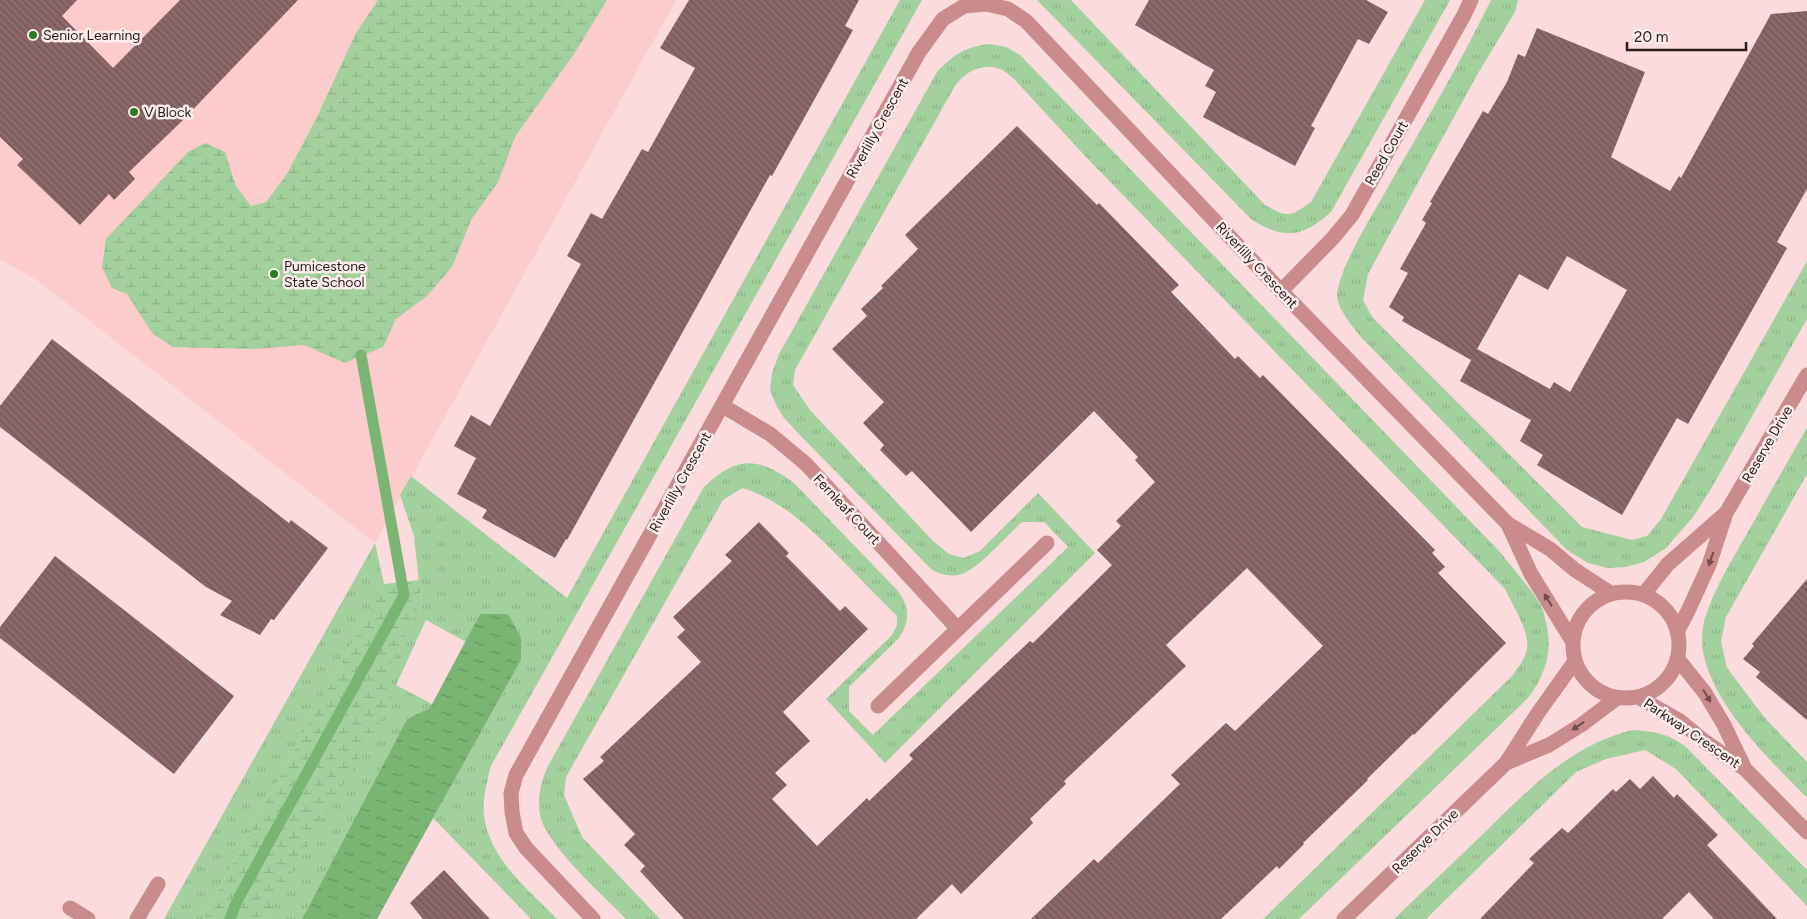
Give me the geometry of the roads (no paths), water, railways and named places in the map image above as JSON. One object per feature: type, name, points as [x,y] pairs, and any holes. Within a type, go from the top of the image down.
[{"type":"street","name":"Reed Court","points":[[1280,291],[1332,239],[1352,214],[1464,16],[1471,0]]},
{"type":"street","name":"Riverlilly Crescent","points":[[593,919],[526,848],[516,833],[511,794],[516,775],[919,52],[943,19],[964,6],[986,4],[1008,9],[1026,21],[1280,291],[1508,524],[1550,549],[1575,570],[1612,594]]},
{"type":"street","name":"Reserve Drive","points":[[1677,632],[1709,565],[1726,513],[1807,375]]},
{"type":"street","name":"Fernleaf Court","points":[[723,406],[770,434],[806,464],[956,628]]},
{"type":"street","name":"Reserve Drive","points":[[1644,595],[1668,564],[1726,513]]},
{"type":"street","name":"Riverlilly Crescent","points":[[1508,524],[1531,574],[1573,642]]},
{"type":"street","points":[[878,706],[956,628],[1047,543]]},
{"type":"street","points":[[1627,592],[1644,595],[1658,604],[1670,616],[1677,632],[1679,645],[1677,658],[1671,671],[1663,683],[1652,692],[1638,697],[1617,698],[1604,694],[1591,686],[1582,675],[1575,661],[1573,642],[1576,626],[1585,612],[1597,601],[1612,594],[1627,592]]},
{"type":"street","name":"Parkway Crescent","points":[[1677,658],[1705,693],[1724,725],[1745,769]]},
{"type":"street","name":"Reserve Drive","points":[[1344,919],[1506,763],[1538,713],[1575,661]]},
{"type":"street","name":"Parkway Crescent","points":[[1638,697],[1680,721],[1704,741],[1745,769],[1807,832]]},
{"type":"street","name":"Reserve Drive","points":[[1506,763],[1549,745],[1617,698]]},
{"type":"street","points":[[137,919],[158,884]]},
{"type":"street","points":[[70,908],[88,919]]},
{"type":"water","points":[[480,614],[508,614],[521,637],[521,660],[377,919],[302,919],[407,719],[430,708]]},
{"type":"waterway","points":[[230,919],[237,901],[404,595],[361,355]]},
{"type":"place","name":"Senior Learning","points":[[33,35]]},
{"type":"place","name":"V Block","points":[[134,112]]},
{"type":"place","name":"Pumicestone State School","points":[[274,274]]}]
